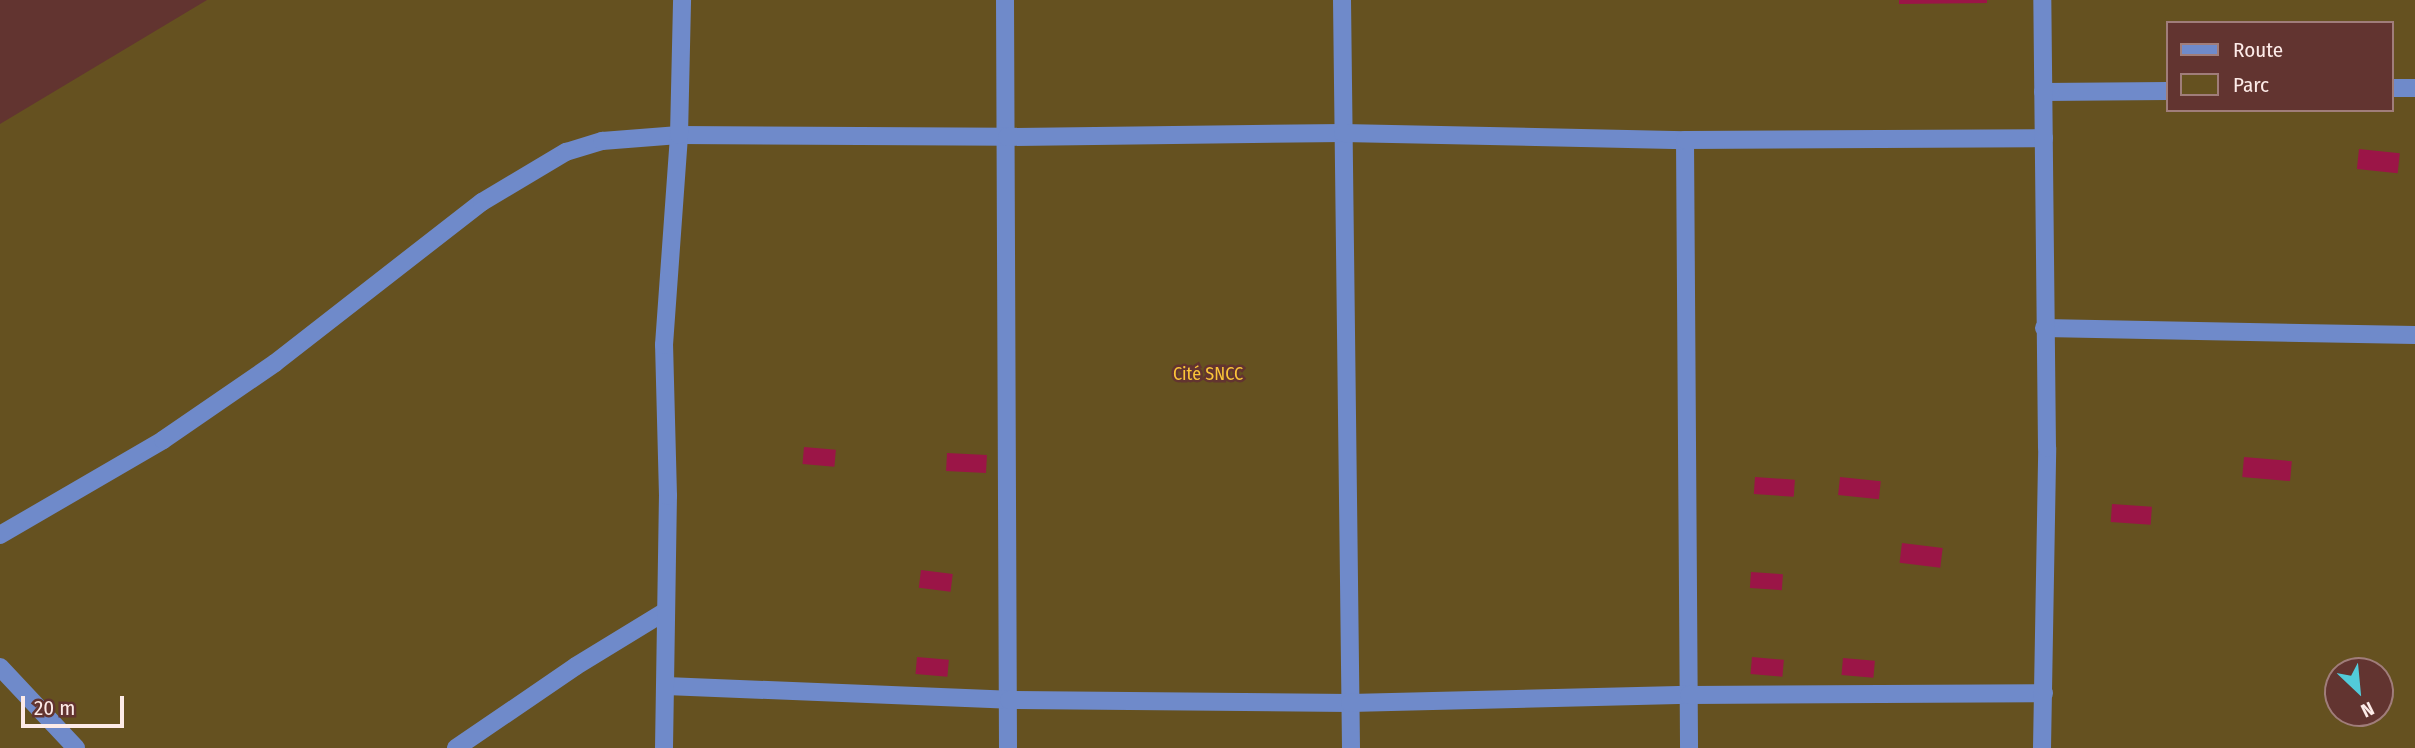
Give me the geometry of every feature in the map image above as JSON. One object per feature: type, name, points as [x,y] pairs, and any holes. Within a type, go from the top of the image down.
[{"type":"street","points":[[664,748],[668,496],[664,345],[679,135],[682,0]]},
{"type":"street","points":[[1005,0],[1009,748]]},
{"type":"street","points":[[1342,0],[1350,748]]},
{"type":"street","points":[[2042,0],[2046,461],[2042,748]]},
{"type":"street","points":[[2394,88],[2415,88]]},
{"type":"street","points":[[2043,92],[2166,91]]},
{"type":"street","points":[[0,535],[163,440],[275,363],[482,202],[566,152],[602,141],[679,135],[1343,133],[1685,140],[2044,138]]},
{"type":"street","points":[[1685,140],[1689,748]]},
{"type":"street","points":[[2044,328],[2415,335]]},
{"type":"street","points":[[456,748],[576,666],[666,611]]},
{"type":"street","points":[[0,667],[76,748]]},
{"type":"street","points":[[666,686],[1009,700],[1350,703],[1689,695],[2044,693]]},
{"type":"green space","name":"Cité SNCC","points":[[207,0],[2415,0],[2415,748],[0,748],[0,124]]},
{"type":"building","points":[[1899,0],[1987,0],[1987,3],[1899,4]]},
{"type":"building","points":[[2359,149],[2400,153],[2398,173],[2357,169]]},
{"type":"building","points":[[804,447],[836,450],[834,467],[803,464]]},
{"type":"building","points":[[947,453],[987,455],[986,473],[946,471]]},
{"type":"building","points":[[2244,457],[2292,461],[2290,481],[2242,477]]},
{"type":"building","points":[[1755,477],[1795,480],[1794,497],[1754,494]]},
{"type":"building","points":[[1840,477],[1881,481],[1879,499],[1838,495]]},
{"type":"building","points":[[2112,504],[2152,507],[2151,525],[2111,522]]},
{"type":"building","points":[[1902,543],[1943,548],[1940,568],[1900,563]]},
{"type":"building","points":[[921,570],[953,574],[951,592],[919,588]]},
{"type":"building","points":[[1751,572],[1783,574],[1782,590],[1750,588]]},
{"type":"building","points":[[917,657],[949,660],[947,677],[916,674]]},
{"type":"building","points":[[1752,657],[1784,660],[1782,677],[1751,674]]},
{"type":"building","points":[[1843,658],[1875,661],[1873,678],[1842,675]]}]
